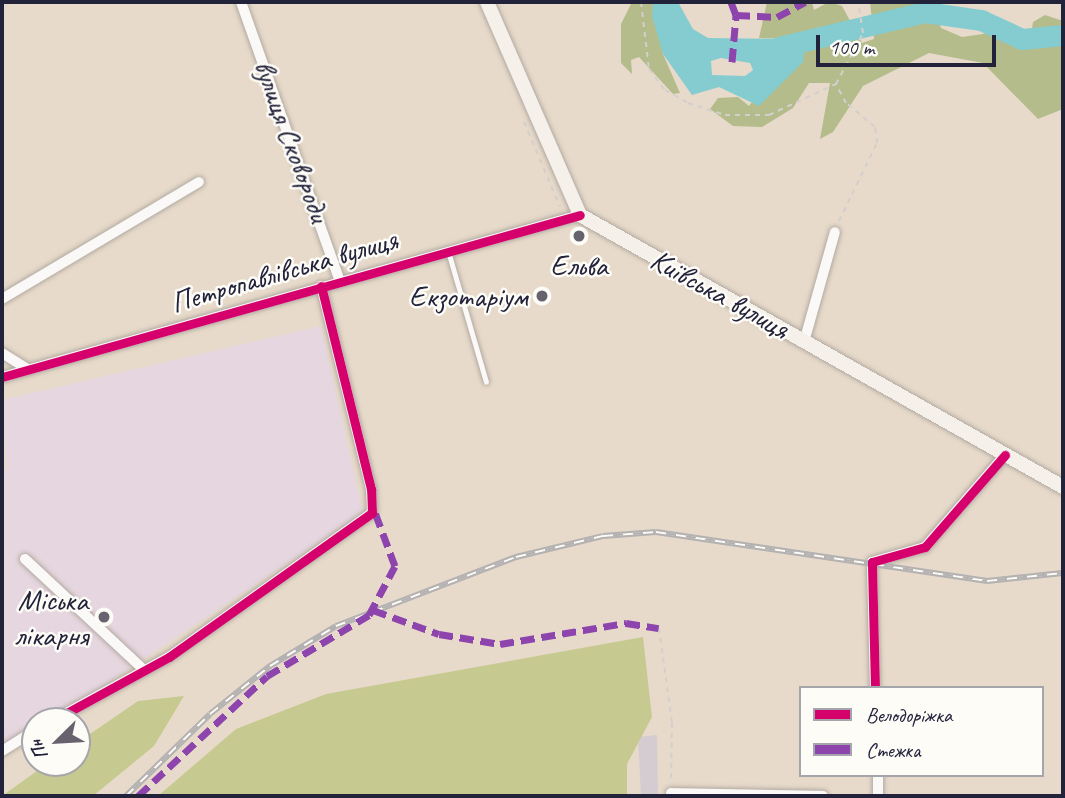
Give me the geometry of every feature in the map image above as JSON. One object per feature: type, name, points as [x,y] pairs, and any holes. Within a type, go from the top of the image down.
[{"type":"main road","points":[[487,2],[580,215]]},
{"type":"main road","name":"Київська вулиця","points":[[580,215],[1063,487]]},
{"type":"street","name":"вулиця Сковороди","points":[[241,2],[340,281]]},
{"type":"street","points":[[2,299],[199,182]]},
{"type":"street","name":"Петропавлівська вулиця","points":[[2,377],[580,215]]},
{"type":"street","points":[[804,342],[835,232]]},
{"type":"street","points":[[77,707],[144,670],[372,513],[372,489],[321,286]]},
{"type":"street","points":[[2,353],[29,369]]},
{"type":"street","points":[[875,686],[872,562],[925,547],[1005,455]]},
{"type":"street","points":[[24,559],[144,670]]},
{"type":"street","points":[[2,751],[21,739]]},
{"type":"street","points":[[878,777],[878,796]]},
{"type":"street","points":[[671,793],[823,796]]},
{"type":"lane","points":[[448,251],[486,382]]},
{"type":"path","points":[[641,2],[649,69],[665,90],[688,103],[726,115],[769,115],[836,84],[863,33],[858,2]]},
{"type":"path","points":[[835,232],[877,143],[875,127],[846,103],[836,84]]},
{"type":"path","points":[[659,628],[672,723],[671,793]]},
{"type":"shaded area","name":"Міська лікарня","points":[[321,326],[363,513],[72,707],[21,707],[21,741],[2,754],[2,472],[7,469],[2,400]]},
{"type":"shaded area","points":[[657,735],[658,796],[641,796],[638,737]]},
{"type":"green space","points":[[632,2],[653,2],[663,54],[680,93],[673,94],[639,57],[631,60],[632,74],[621,63],[621,24]]},
{"type":"green space","points":[[767,2],[812,2],[814,10],[829,2],[842,6],[862,43],[874,39],[870,2],[933,2],[941,28],[962,37],[990,33],[1016,47],[1030,42],[1033,22],[1045,15],[1063,21],[1063,109],[1038,119],[983,63],[929,53],[863,86],[833,132],[820,139],[830,83],[809,83],[793,108],[762,127],[733,126],[710,109],[718,98],[738,97],[749,106],[797,39],[759,38]]},
{"type":"green space","points":[[643,637],[652,717],[627,764],[627,796],[158,796],[236,729],[326,694]]},
{"type":"green space","points":[[184,696],[154,746],[93,796],[2,796],[28,777],[91,777],[91,733],[138,701]]},
{"type":"water","points":[[653,2],[678,2],[693,29],[708,38],[797,39],[805,42],[803,62],[759,106],[719,87],[692,95],[663,54],[652,16]],"holes":[[[721,58],[750,63],[753,70],[745,76],[712,75],[711,61]]]},
{"type":"waterway","points":[[779,47],[925,12],[981,20],[1022,39],[1063,35]]},
{"type":"railway","points":[[126,796],[210,714],[270,666],[336,626],[516,557],[603,536],[656,532],[987,581],[1063,573]]},
{"type":"marked path","points":[[731,2],[736,15],[777,17],[805,2]]},
{"type":"marked path","points":[[732,62],[736,15]]},
{"type":"marked path","points":[[138,796],[267,676],[369,615],[395,566],[373,507]]},
{"type":"marked path","points":[[373,610],[439,634],[500,644],[626,623],[659,628]]},
{"type":"cycle path","points":[[2,377],[580,215]]},
{"type":"cycle path","points":[[78,707],[169,657],[372,513],[371,489],[321,286]]},
{"type":"cycle path","points":[[875,686],[872,562],[925,547],[1005,455]]},
{"type":"place","name":"Ельва","points":[[579,236]]},
{"type":"place","name":"Екзотаріум","points":[[542,296]]},
{"type":"place","name":"Міська лікарня","points":[[104,617]]}]
